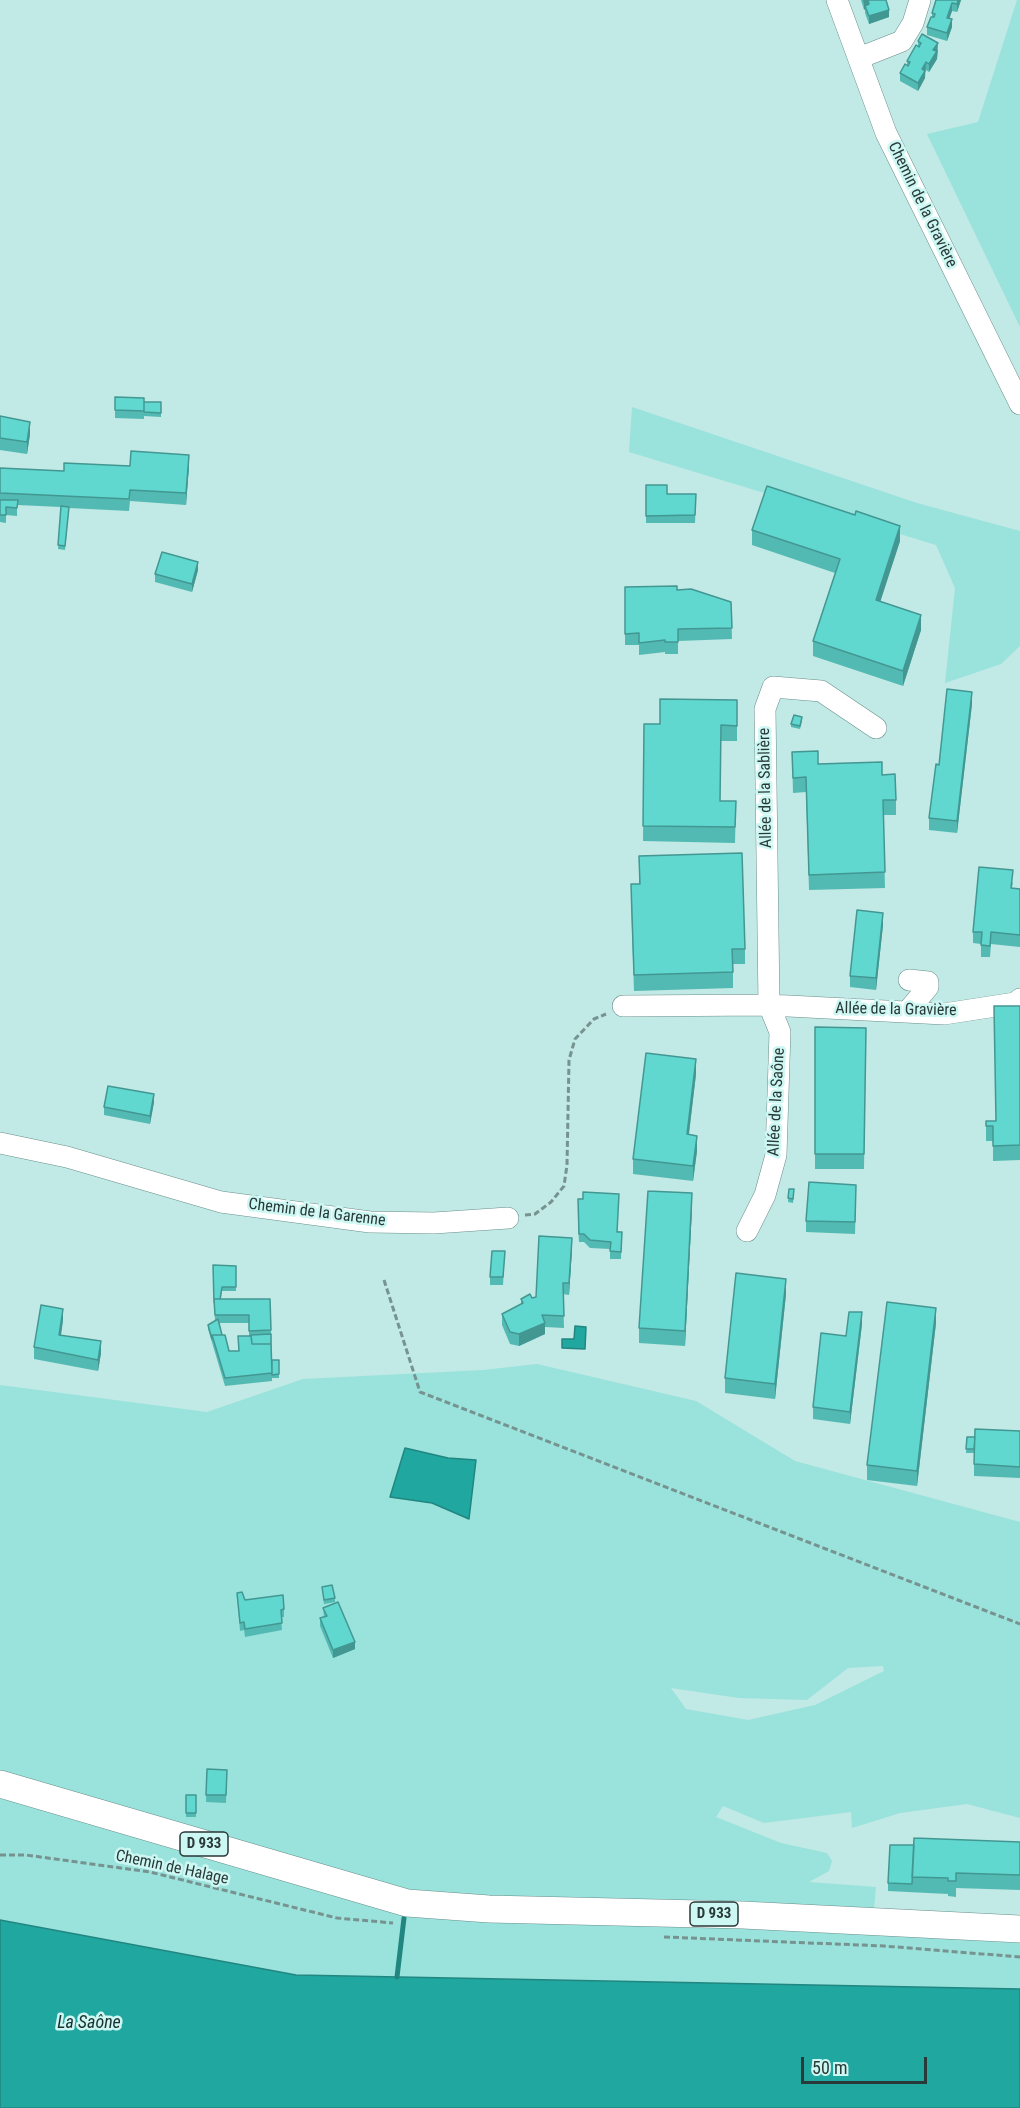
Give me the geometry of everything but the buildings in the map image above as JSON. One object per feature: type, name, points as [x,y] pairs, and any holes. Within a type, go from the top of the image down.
[{"type":"main road","name":"D 933","points":[[0,1784],[407,1903],[489,1909],[743,1915],[1020,1929]]},
{"type":"street","name":"Chemin de la Gravière","points":[[837,0],[886,133],[1020,404]]},
{"type":"street","points":[[859,58],[902,41],[913,23],[920,0]]},
{"type":"street","name":"Allée de la Sablière","points":[[769,1005],[765,709],[773,687],[821,691],[876,728]]},
{"type":"street","points":[[908,1012],[928,987],[928,982],[909,980]]},
{"type":"street","name":"Allée de la Gravière","points":[[769,1005],[944,1014],[1015,1003],[1020,999]]},
{"type":"street","points":[[623,1006],[769,1005]]},
{"type":"street","name":"Allée de la Saône","points":[[747,1231],[765,1195],[776,1155],[780,1032],[769,1005]]},
{"type":"street","name":"Chemin de la Garenne","points":[[0,1143],[67,1157],[221,1202],[370,1222],[434,1223],[508,1218]]},
{"type":"path","points":[[508,1218],[535,1214],[551,1202],[564,1186],[567,1165],[568,1076],[575,1039],[594,1019],[623,1006]]},
{"type":"path","points":[[384,1280],[420,1392],[1020,1624]]},
{"type":"path","name":"Chemin de Halage","points":[[0,1855],[26,1855],[150,1872],[337,1918],[396,1923]]},
{"type":"path","points":[[658,1936],[884,1946],[1020,1957]]},
{"type":"shaded area","points":[[1017,0],[1020,0],[1020,327],[927,134],[978,122]]},
{"type":"shaded area","points":[[632,407],[917,503],[1020,531],[1020,646],[1001,664],[945,683],[955,588],[936,545],[629,452]]},
{"type":"shaded area","points":[[537,1364],[696,1401],[795,1461],[1020,1522],[1020,1818],[967,1804],[900,1813],[852,1828],[851,1812],[764,1823],[723,1806],[716,1817],[781,1843],[827,1853],[832,1861],[829,1871],[809,1882],[876,1887],[874,1909],[880,1935],[1020,1943],[1020,1989],[296,1975],[0,1920],[0,1385],[207,1412],[303,1379],[483,1370]],"holes":[[[883,1666],[884,1671],[815,1705],[748,1720],[686,1709],[671,1688],[739,1698],[807,1700],[848,1668]]]},
{"type":"water","points":[[575,1326],[586,1327],[585,1349],[562,1348],[562,1339],[574,1339]]},
{"type":"water","points":[[405,1448],[448,1458],[476,1460],[469,1519],[432,1503],[390,1497]]},
{"type":"water","name":"La Saône","points":[[0,1920],[296,1975],[1020,1989],[1020,2108],[0,2108]]},
{"type":"waterway","points":[[397,1977],[404,1918]]}]
